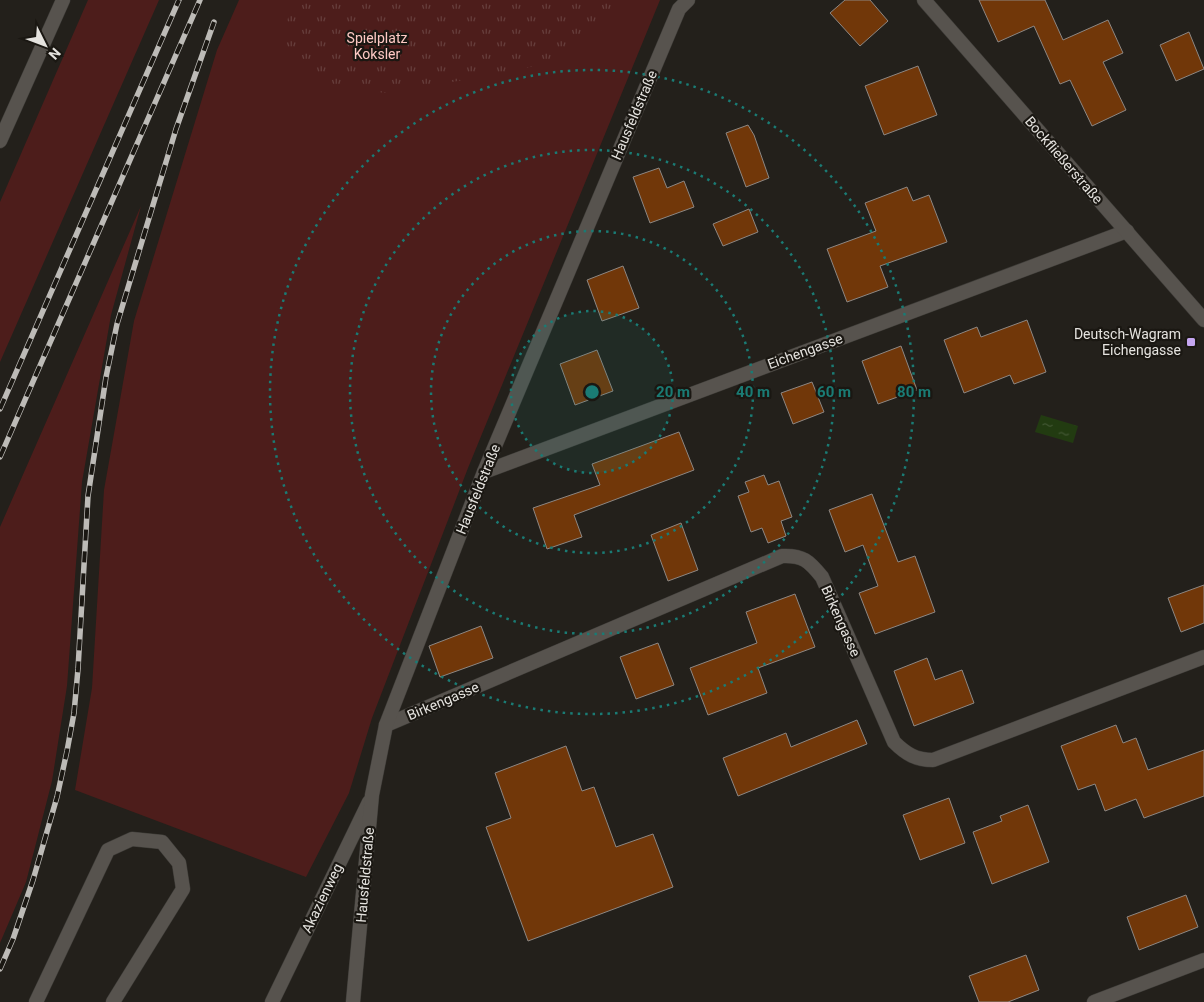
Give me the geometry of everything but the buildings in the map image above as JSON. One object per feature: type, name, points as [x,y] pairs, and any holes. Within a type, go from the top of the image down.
[{"type":"street","points":[[0,141],[63,0]]},
{"type":"street","name":"Hausfeldstraße","points":[[353,1002],[372,795],[386,725],[484,472],[679,9],[688,0]]},
{"type":"street","name":"Bockfließerstraße","points":[[924,0],[1204,320]]},
{"type":"street","name":"Eichengasse","points":[[484,472],[1127,231]]},
{"type":"street","name":"Birkengasse","points":[[386,725],[782,556],[794,556],[806,560],[822,577],[894,742],[903,752],[922,760],[933,760],[1204,657]]},
{"type":"street","name":"Akazienweg","points":[[272,1002],[372,795]]},
{"type":"street","points":[[36,1002],[108,850],[132,839],[162,842],[179,862],[183,889],[113,1002]]},
{"type":"street","points":[[1094,1002],[1204,960]]},
{"type":"green space","points":[[88,0],[159,0],[0,362],[0,202]]},
{"type":"green space","points":[[239,0],[660,0],[468,468],[372,718],[349,793],[306,877],[75,790],[92,688],[104,490],[134,321],[217,50]]},
{"type":"green space","name":"Spielplatz Koksler","points":[[295,0],[616,0],[599,36],[549,61],[517,71],[386,93],[344,88],[313,76],[295,59],[281,36]]},
{"type":"green space","points":[[141,206],[111,315],[82,482],[67,686],[52,781],[26,882],[0,943],[0,527]]},
{"type":"water","points":[[1041,415],[1078,426],[1073,443],[1035,432]]},
{"type":"railway","points":[[0,409],[179,0]]},
{"type":"railway","points":[[0,457],[200,0]]},
{"type":"railway","points":[[0,969],[13,939],[33,880],[57,797],[74,713],[88,496],[106,377],[117,324],[176,129],[214,22]]},
{"type":"place","name":"Deutsch-Wagram Eichengasse","points":[[1191,342]]}]
